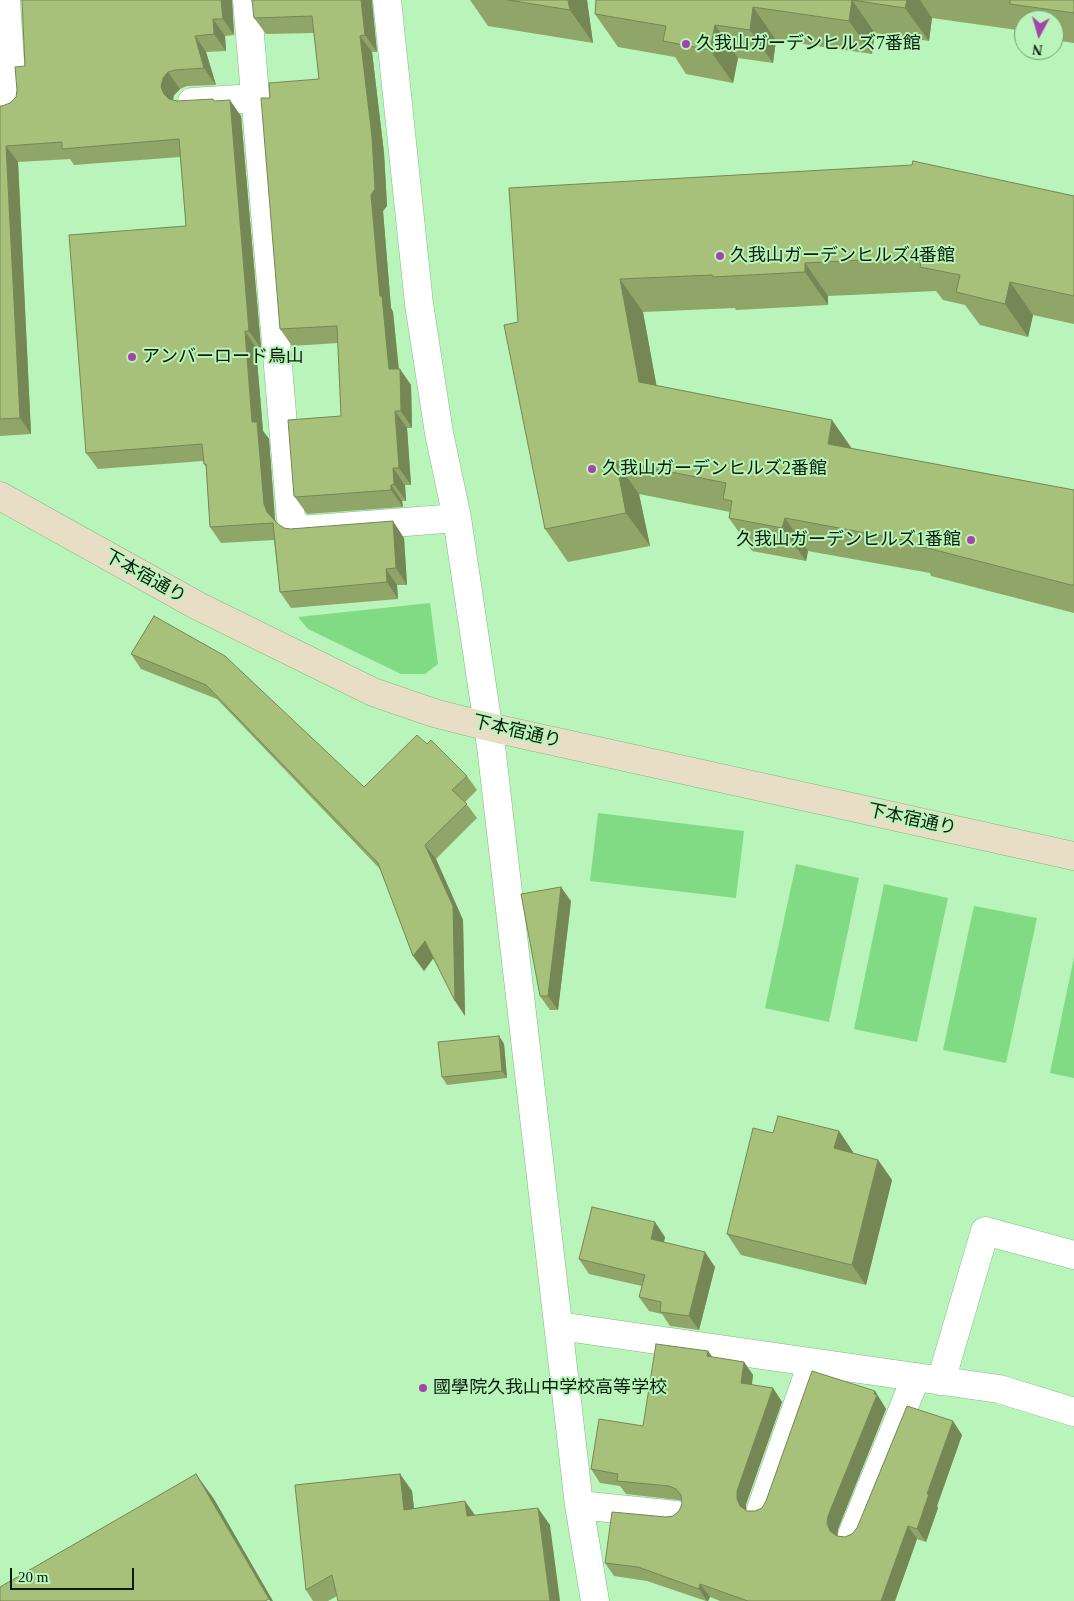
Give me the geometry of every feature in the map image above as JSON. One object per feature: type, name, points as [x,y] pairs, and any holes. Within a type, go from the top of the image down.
[{"type":"street","points":[[6,0],[13,107]]},
{"type":"street","points":[[247,0],[292,519],[301,530],[457,518]]},
{"type":"street","points":[[387,0],[419,304],[440,433],[457,518],[489,726],[579,1504],[595,1601]]},
{"type":"street","points":[[188,102],[256,98]]},
{"type":"street","name":"下本宿通り","points":[[0,496],[198,606],[373,692],[434,713],[1074,856]]},
{"type":"street","points":[[852,1535],[929,1379],[985,1232],[1074,1255]]},
{"type":"street","points":[[559,1326],[999,1389],[1074,1412]]},
{"type":"street","points":[[761,1509],[812,1363]]},
{"type":"street","points":[[579,1504],[676,1516]]},
{"type":"green space","points":[[430,603],[438,664],[425,674],[401,674],[308,629],[298,617]]},
{"type":"green space","points":[[598,813],[744,831],[736,898],[590,881]]},
{"type":"green space","points":[[796,864],[859,878],[829,1022],[765,1008]]},
{"type":"green space","points":[[884,884],[948,898],[917,1042],[854,1029]]},
{"type":"green space","points":[[974,906],[1037,918],[1006,1063],[943,1050]]},
{"type":"green space","points":[[1074,957],[1074,1078],[1050,1073]]},
{"type":"building","points":[[22,0],[221,0],[223,19],[213,19],[214,34],[195,36],[204,68],[168,72],[163,78],[161,87],[169,99],[177,101],[230,100],[249,331],[245,331],[252,422],[257,422],[264,504],[267,512],[278,524],[290,529],[393,521],[396,568],[386,569],[387,582],[280,592],[273,523],[210,527],[206,464],[204,464],[202,444],[86,453],[69,235],[186,226],[179,139],[62,149],[62,142],[6,146],[20,418],[0,419],[0,106],[10,103],[16,97],[15,67],[25,66]]},
{"type":"building","points":[[252,0],[361,0],[365,35],[360,36],[372,137],[375,189],[371,195],[380,296],[382,296],[389,369],[400,369],[401,411],[395,411],[399,468],[393,468],[394,484],[391,485],[391,490],[294,496],[288,420],[341,416],[337,326],[280,329],[261,98],[270,98],[269,83],[319,79],[312,16],[254,18]]},
{"type":"building","points":[[508,0],[568,0],[570,10]]},
{"type":"building","points":[[596,0],[852,0],[849,21],[753,7],[750,30],[715,25],[710,50],[663,41],[666,26],[595,14]]},
{"type":"building","points":[[852,0],[907,0],[905,8]]},
{"type":"building","points":[[1010,0],[1074,0],[1074,13],[1064,12],[1064,10],[1010,4]]},
{"type":"building","points":[[913,161],[1074,196],[1074,296],[1010,282],[1005,304],[956,292],[960,275],[920,267],[922,257],[805,263],[805,272],[713,277],[712,275],[620,279],[639,382],[832,420],[828,444],[1074,490],[1074,585],[908,543],[909,541],[785,518],[782,528],[729,518],[732,501],[723,499],[726,483],[616,461],[626,513],[545,529],[504,325],[518,322],[509,188],[912,165]]},
{"type":"building","points":[[154,616],[225,656],[364,787],[417,735],[427,744],[431,740],[467,776],[452,790],[467,804],[425,845],[453,906],[455,1001],[425,941],[413,956],[378,863],[206,685],[131,654]]},
{"type":"building","points":[[561,887],[548,996],[540,996],[521,894]]},
{"type":"building","points":[[499,1036],[502,1071],[442,1077],[438,1042]]},
{"type":"building","points":[[778,1116],[839,1131],[834,1148],[878,1160],[852,1265],[727,1234],[753,1128],[773,1133]]},
{"type":"building","points":[[592,1207],[655,1222],[651,1239],[705,1252],[689,1316],[660,1312],[661,1302],[639,1297],[645,1275],[579,1259]]},
{"type":"building","points":[[656,1344],[708,1351],[707,1356],[744,1362],[741,1383],[773,1388],[737,1491],[737,1499],[740,1506],[747,1511],[755,1511],[762,1508],[766,1501],[812,1371],[875,1391],[874,1394],[877,1395],[828,1516],[827,1523],[830,1531],[837,1536],[845,1537],[852,1534],[857,1528],[907,1406],[953,1421],[927,1494],[929,1494],[917,1529],[908,1526],[881,1601],[748,1601],[700,1584],[699,1589],[638,1567],[605,1563],[612,1512],[666,1517],[673,1516],[679,1511],[682,1504],[681,1495],[676,1489],[669,1486],[617,1481],[618,1474],[591,1469],[599,1419],[643,1426]]},
{"type":"building","points":[[196,1474],[269,1599],[265,1601],[0,1601],[0,1587]]},
{"type":"building","points":[[400,1474],[404,1510],[465,1501],[467,1516],[538,1508],[550,1601],[338,1601],[332,1575],[306,1590],[295,1485]]},
{"type":"place","name":"久我山ガーデンヒルズ7番館","points":[[686,44]]},
{"type":"place","name":"久我山ガーデンヒルズ4番館","points":[[720,256]]},
{"type":"place","name":"アンバーロード烏山","points":[[132,357]]},
{"type":"place","name":"久我山ガーデンヒルズ2番館","points":[[592,469]]},
{"type":"place","name":"久我山ガーデンヒルズ1番館","points":[[971,540]]},
{"type":"place","name":"國學院久我山中学校高等学校","points":[[423,1388]]}]
